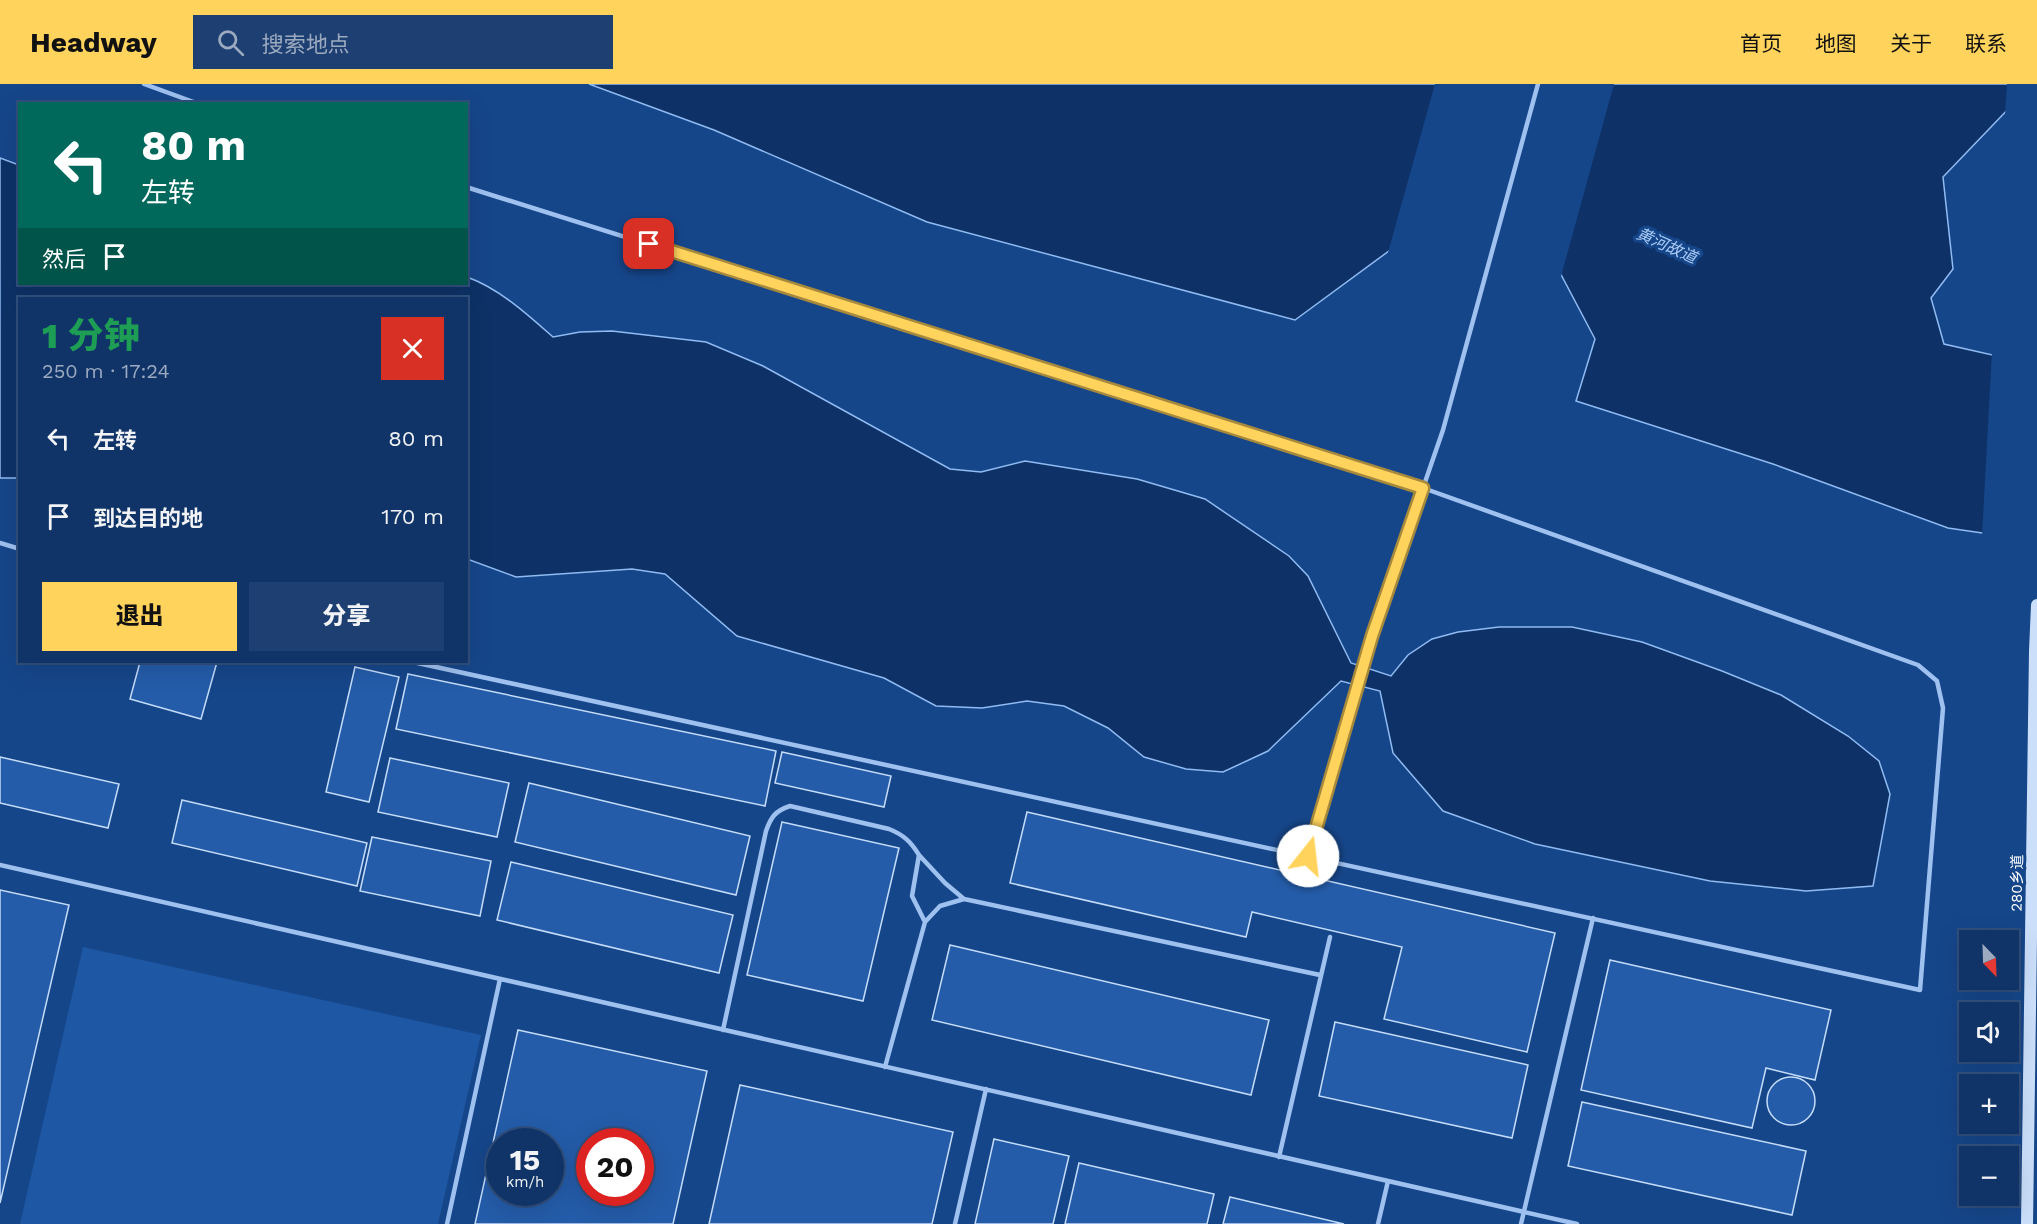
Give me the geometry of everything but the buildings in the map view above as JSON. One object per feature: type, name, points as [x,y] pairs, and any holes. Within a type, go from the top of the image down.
[{"type":"main road","name":"280乡道","points":[[2026,1224],[2037,605]]},
{"type":"lane","points":[[144,84],[193,102]]},
{"type":"lane","points":[[1308,856],[1372,636],[1443,430],[1538,84]]},
{"type":"lane","points":[[418,663],[1920,990],[1943,708],[1936,681],[1918,665],[1423,488],[468,188]]},
{"type":"lane","points":[[0,543],[18,548]]},
{"type":"lane","points":[[723,1030],[766,831],[770,819],[778,810],[790,806],[889,829],[901,834],[911,842],[919,855],[945,883],[964,899],[1320,975]]},
{"type":"lane","points":[[919,855],[912,896],[925,922]]},
{"type":"lane","points":[[0,865],[1577,1224]]},
{"type":"lane","points":[[885,1067],[925,922],[940,906],[964,899]]},
{"type":"lane","points":[[1521,1224],[1593,918]]},
{"type":"lane","points":[[1279,1156],[1330,937]]},
{"type":"lane","points":[[447,1224],[500,979]]},
{"type":"lane","points":[[955,1224],[986,1089]]},
{"type":"lane","points":[[1378,1224],[1389,1181]]},
{"type":"shaded area","points":[[83,947],[481,1035],[438,1224],[20,1224]]},
{"type":"water","name":"黄河故道","points":[[589,84],[2030,84],[1943,177],[1953,269],[1931,298],[1944,344],[2006,358],[2013,478],[2037,541],[1948,528],[1773,464],[1576,401],[1595,339],[1547,248],[1412,234],[1295,320],[927,222],[714,130]]},
{"type":"water","points":[[0,158],[18,165],[18,285],[468,285],[468,277],[502,295],[553,337],[580,332],[612,331],[706,342],[763,366],[950,469],[981,472],[1025,461],[1137,479],[1205,499],[1289,556],[1308,576],[1351,663],[1391,676],[1408,655],[1432,639],[1458,632],[1499,627],[1572,627],[1642,642],[1722,671],[1781,695],[1848,736],[1879,761],[1890,794],[1873,886],[1806,891],[1710,881],[1535,844],[1443,811],[1393,753],[1380,691],[1341,681],[1268,751],[1223,772],[1186,769],[1144,757],[1108,728],[1064,706],[1027,701],[982,708],[936,706],[884,678],[737,636],[665,574],[632,569],[516,577],[468,559],[468,297],[18,297],[18,478],[0,478]]},
{"type":"pier","points":[[1435,84],[1614,84],[1560,280],[1545,251],[1412,237],[1387,256]]},
{"type":"pier","points":[[2007,84],[2033,84],[2005,116]]},
{"type":"pier","points":[[2037,351],[2037,460],[2018,477],[2037,483],[2037,544],[1982,536],[1992,352],[2006,355]]},
{"type":"route","points":[[649,244],[1423,488],[1347,716],[1308,856]]}]
